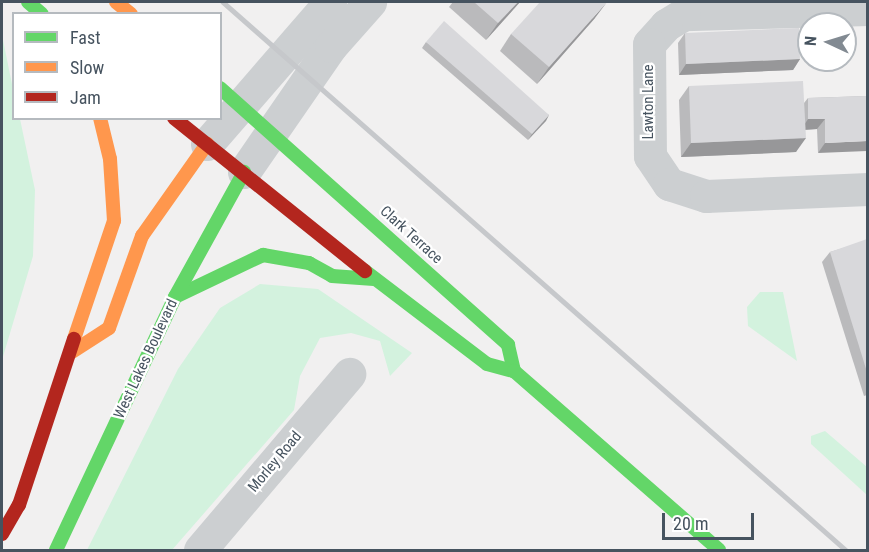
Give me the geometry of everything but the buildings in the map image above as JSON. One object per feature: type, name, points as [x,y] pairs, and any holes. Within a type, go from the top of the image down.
[{"type":"main road","points":[[28,2],[40,12]]},
{"type":"main road","points":[[116,2],[128,12]]},
{"type":"main road","points":[[230,96],[272,131]]},
{"type":"main road","points":[[2,534],[19,505],[114,221],[110,159],[100,120]]},
{"type":"main road","points":[[177,120],[244,172],[374,279],[487,364],[514,372],[719,550]]},
{"type":"main road","name":"Clark Terrace","points":[[272,131],[508,345],[514,372]]},
{"type":"main road","points":[[72,352],[109,328],[142,236],[207,144]]},
{"type":"main road","name":"West Lakes Boulevard","points":[[56,550],[175,297],[244,172]]},
{"type":"main road","points":[[175,297],[263,255],[309,262],[332,276],[374,279]]},
{"type":"street","points":[[320,36],[330,2]]},
{"type":"street","points":[[222,113],[230,96],[370,2]]},
{"type":"street","name":"Lawton Lane","points":[[867,9],[684,14],[666,25],[649,44],[650,156],[669,184],[706,196],[867,189]]},
{"type":"street","name":"West Lakes Boulevard","points":[[244,172],[272,131],[320,36]]},
{"type":"street","points":[[207,144],[218,120]]},
{"type":"street","name":"Morley Road","points":[[200,550],[349,374]]},
{"type":"green space","points":[[2,35],[12,84],[12,120],[20,120],[35,190],[33,256],[2,360]]},
{"type":"green space","points":[[260,284],[318,289],[412,353],[390,376],[380,341],[351,333],[320,338],[300,376],[294,410],[172,550],[87,550],[178,369],[220,308]]},
{"type":"green space","points":[[760,292],[783,292],[797,361],[748,326],[747,307]]},
{"type":"green space","points":[[825,431],[867,467],[867,495],[811,444],[811,436]]},
{"type":"railway","points":[[223,2],[846,550]]},
{"type":"traffic: fast","points":[[28,2],[40,12]]},
{"type":"traffic: fast","points":[[222,90],[508,345],[514,371]]},
{"type":"traffic: fast","points":[[56,550],[175,297],[244,172]]},
{"type":"traffic: fast","points":[[175,297],[263,255],[309,263],[332,276],[374,279]]},
{"type":"traffic: fast","points":[[365,271],[487,364],[514,371],[719,550]]},
{"type":"traffic: slow","points":[[116,2],[128,12]]},
{"type":"traffic: slow","points":[[74,339],[114,221],[110,159],[100,120]]},
{"type":"traffic: slow","points":[[72,352],[109,328],[142,236],[207,144]]},
{"type":"traffic: jam","points":[[176,120],[365,271]]},
{"type":"traffic: jam","points":[[2,534],[19,505],[74,339]]}]
